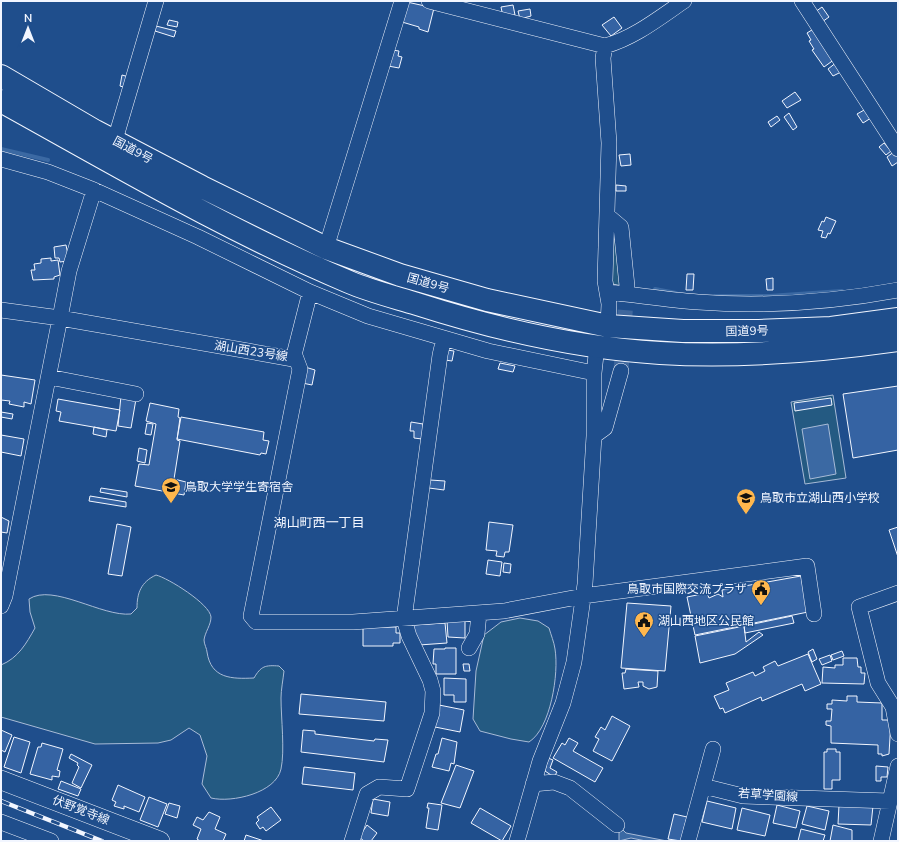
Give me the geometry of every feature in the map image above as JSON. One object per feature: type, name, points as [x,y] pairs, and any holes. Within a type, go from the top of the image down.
[{"type":"highway","name":"国道9号","points":[[1,76],[95,131],[115,140],[202,187],[326,248],[400,275],[487,300],[608,326],[683,331],[759,331],[831,328],[898,319]]},
{"type":"highway","name":"国道9号","points":[[1,101],[168,195],[271,247],[351,283],[443,312],[525,334],[597,346],[659,353],[802,352],[898,340]]},
{"type":"main road","name":"伏野覚寺線","points":[[1,780],[160,841]]},
{"type":"street","points":[[115,140],[156,1]]},
{"type":"street","points":[[326,248],[402,1]]},
{"type":"street","points":[[429,1],[605,46],[617,43],[639,31],[684,1]]},
{"type":"street","points":[[802,1],[898,149]]},
{"type":"street","points":[[605,46],[603,58],[609,143],[606,281],[609,304],[608,326]]},
{"type":"street","points":[[1,159],[48,172],[94,190],[198,237],[273,275],[368,316],[488,351],[594,373]]},
{"type":"street","points":[[1,606],[5,596],[69,271],[94,190]]},
{"type":"street","points":[[608,216],[621,227],[627,286]]},
{"type":"street","points":[[608,292],[698,302],[750,304],[856,296],[898,290]]},
{"type":"street","name":"湖山西23号線","points":[[60,318],[293,359],[310,292]]},
{"type":"street","points":[[1,310],[60,318]]},
{"type":"street","points":[[352,841],[367,794],[379,787],[407,789],[432,713],[433,691],[430,680],[408,636],[404,619],[440,355],[444,338]]},
{"type":"street","points":[[517,841],[540,761],[563,703],[574,662],[583,596],[594,436],[594,373],[597,346]]},
{"type":"street","points":[[294,353],[300,369],[251,616],[256,622],[352,622],[479,613],[540,606],[583,596],[807,566],[814,614]]},
{"type":"street","points":[[594,436],[605,428],[620,371]]},
{"type":"street","points":[[49,377],[136,394]]},
{"type":"street","points":[[898,593],[859,608],[878,683],[893,707],[898,734]]},
{"type":"street","points":[[469,648],[477,634],[479,613]]},
{"type":"street","points":[[688,841],[713,749]]},
{"type":"street","points":[[881,841],[898,766]]},
{"type":"street","points":[[533,784],[554,782],[570,788],[617,825]]},
{"type":"street","name":"若草学園線","points":[[703,786],[743,796],[890,800]]},
{"type":"street","points":[[1,822],[51,841]]},
{"type":"shaded area","points":[[613,224],[623,286],[612,284]]},
{"type":"shaded area","points":[[833,395],[846,478],[805,484],[791,402]]},
{"type":"shaded area","points":[[828,424],[836,474],[810,479],[802,429]]},
{"type":"shaded area","points":[[156,575],[170,581],[188,592],[204,605],[209,612],[211,620],[204,642],[209,661],[213,668],[218,672],[224,676],[254,678],[261,669],[267,666],[279,666],[284,671],[281,695],[283,744],[281,769],[271,784],[262,790],[230,799],[211,798],[202,784],[207,756],[200,735],[189,728],[171,740],[158,743],[95,744],[1,717],[1,665],[12,659],[17,654],[25,645],[35,628],[30,612],[29,599],[39,595],[51,595],[106,611],[119,614],[131,614],[137,608],[141,588],[147,581]]},
{"type":"shaded area","points":[[520,618],[538,621],[549,628],[555,646],[556,659],[556,672],[552,699],[548,713],[537,735],[529,742],[480,731],[473,719],[476,671],[484,635],[501,622]]},
{"type":"shaded area","points":[[621,828],[626,833],[667,841],[646,841],[631,838],[619,841],[619,830]]},
{"type":"building","points":[[407,2],[434,8],[428,32],[419,29],[419,27],[402,22]]},
{"type":"building","points":[[513,5],[515,15],[503,17],[501,7]]},
{"type":"building","points":[[822,7],[829,17],[822,22],[815,12]]},
{"type":"building","points":[[530,9],[531,16],[520,19],[518,11]]},
{"type":"building","points":[[614,17],[622,28],[611,36],[602,25]]},
{"type":"building","points":[[169,20],[178,22],[177,27],[167,25]]},
{"type":"building","points":[[156,26],[176,31],[174,37],[155,31]]},
{"type":"building","points":[[815,28],[835,59],[824,67],[812,50],[814,49],[809,41],[811,40],[807,33]]},
{"type":"building","points":[[392,50],[399,51],[398,56],[402,57],[399,68],[388,66]]},
{"type":"building","points":[[837,62],[843,71],[833,76],[828,69]]},
{"type":"building","points":[[122,75],[129,77],[126,88],[120,86]]},
{"type":"building","points":[[795,92],[801,100],[787,108],[782,101]]},
{"type":"building","points":[[866,109],[871,118],[863,123],[857,114]]},
{"type":"building","points":[[789,113],[797,127],[793,130],[784,117]]},
{"type":"building","points":[[777,116],[780,120],[771,127],[768,122]]},
{"type":"building","points":[[884,143],[891,151],[886,155],[879,147]]},
{"type":"building","points":[[895,151],[898,156],[898,162],[892,166],[887,157]]},
{"type":"building","points":[[630,154],[631,165],[621,166],[619,155]]},
{"type":"building","points":[[616,185],[626,186],[626,191],[616,191]]},
{"type":"building","points":[[826,217],[836,221],[830,234],[828,233],[826,238],[821,237],[823,231],[818,230],[822,221],[824,222]]},
{"type":"building","points":[[66,245],[68,255],[66,256],[67,261],[60,262],[59,258],[55,258],[54,247]]},
{"type":"building","points":[[51,258],[51,261],[58,260],[60,275],[54,277],[54,279],[33,280],[31,270],[35,270],[34,264],[41,263],[41,259]]},
{"type":"building","points":[[687,274],[694,274],[693,290],[686,290]]},
{"type":"building","points":[[773,278],[773,290],[767,290],[766,279]]},
{"type":"building","points":[[447,350],[454,351],[452,361],[445,360]]},
{"type":"building","points":[[500,363],[515,366],[513,372],[498,369]]},
{"type":"building","points":[[305,367],[315,370],[312,385],[302,383]]},
{"type":"building","points":[[1,375],[35,380],[31,404],[24,402],[24,407],[9,404],[10,401],[1,400]]},
{"type":"building","points":[[898,386],[898,450],[853,458],[843,394]]},
{"type":"building","points":[[121,396],[136,399],[131,428],[118,426]]},
{"type":"building","points":[[831,398],[832,405],[795,411],[794,403]]},
{"type":"building","points":[[58,399],[120,410],[116,431],[59,421],[61,412],[56,411]]},
{"type":"building","points":[[150,403],[179,409],[178,417],[180,418],[177,440],[180,441],[174,479],[186,482],[184,495],[135,486],[139,464],[149,465],[156,424],[146,421]]},
{"type":"building","points":[[1,412],[13,414],[12,419],[1,417]]},
{"type":"building","points":[[181,417],[264,432],[263,440],[269,441],[266,454],[261,453],[260,455],[177,439]]},
{"type":"building","points":[[411,422],[423,424],[422,439],[414,438],[414,431],[410,431]]},
{"type":"building","points":[[147,423],[153,424],[151,435],[145,434]]},
{"type":"building","points":[[94,427],[107,430],[106,437],[93,434]]},
{"type":"building","points":[[1,435],[24,439],[21,456],[1,452]]},
{"type":"building","points":[[139,448],[147,450],[145,463],[137,461]]},
{"type":"building","points":[[430,480],[445,481],[444,490],[429,488]]},
{"type":"building","points":[[101,488],[127,492],[127,497],[100,492]]},
{"type":"building","points":[[90,496],[126,502],[126,507],[89,501]]},
{"type":"building","points":[[1,517],[9,521],[7,533],[1,532]]},
{"type":"building","points":[[489,522],[513,525],[509,552],[505,552],[504,557],[496,556],[497,551],[486,550]]},
{"type":"building","points":[[117,524],[131,527],[122,576],[108,574]]},
{"type":"building","points":[[898,527],[898,557],[889,530]]},
{"type":"building","points":[[488,560],[502,562],[500,576],[486,574]]},
{"type":"building","points":[[504,563],[511,564],[510,573],[503,572]]},
{"type":"building","points":[[801,576],[808,612],[695,635],[687,597],[707,593],[709,598],[718,594],[723,597],[722,590]]},
{"type":"building","points":[[627,603],[671,606],[665,671],[621,668]]},
{"type":"building","points":[[792,616],[794,623],[745,633],[744,626]]},
{"type":"building","points":[[447,621],[465,621],[465,638],[448,637]]},
{"type":"building","points":[[445,623],[447,643],[419,645],[412,625]]},
{"type":"building","points":[[744,626],[746,642],[759,632],[763,635],[735,654],[700,663],[695,636]]},
{"type":"building","points":[[363,627],[396,627],[396,633],[400,633],[400,643],[393,643],[393,646],[363,646]]},
{"type":"building","points":[[456,648],[456,674],[436,674],[436,664],[433,664],[434,649]]},
{"type":"building","points":[[813,649],[817,659],[812,662],[808,652]]},
{"type":"building","points":[[842,651],[844,656],[833,660],[831,655]]},
{"type":"building","points":[[808,654],[821,684],[805,691],[802,684],[762,701],[761,697],[725,713],[723,708],[720,709],[714,696],[729,690],[726,683],[753,672],[755,676],[765,671],[763,667],[775,661],[778,666]]},
{"type":"building","points":[[830,655],[832,661],[822,665],[819,659]]},
{"type":"building","points":[[843,658],[857,658],[858,667],[861,667],[861,673],[865,673],[864,684],[822,683],[823,667],[835,668],[835,665],[843,665]]},
{"type":"building","points":[[463,664],[469,664],[470,671],[464,671]]},
{"type":"building","points":[[626,669],[658,671],[657,687],[649,689],[643,686],[643,682],[638,682],[639,687],[624,689],[622,673],[625,673]]},
{"type":"building","points":[[444,678],[466,679],[466,702],[454,702],[454,695],[444,695]]},
{"type":"building","points":[[301,694],[386,702],[384,721],[299,714]]},
{"type":"building","points":[[847,696],[857,696],[857,702],[882,703],[882,720],[891,720],[889,754],[882,756],[882,754],[878,754],[878,745],[831,743],[831,726],[826,725],[826,721],[831,721],[832,709],[827,709],[827,704],[832,704],[832,700],[847,701]]},
{"type":"building","points":[[439,705],[464,710],[460,732],[435,727]]},
{"type":"building","points":[[612,716],[630,726],[612,761],[593,751],[599,739],[595,737],[601,727],[605,730]]},
{"type":"building","points":[[1,730],[12,735],[5,752],[1,750]]},
{"type":"building","points":[[303,730],[315,731],[315,734],[374,741],[375,739],[388,740],[384,762],[301,752]]},
{"type":"building","points":[[14,737],[30,742],[21,773],[4,767]]},
{"type":"building","points":[[442,738],[457,742],[454,764],[451,763],[449,771],[432,767],[436,754],[438,754]]},
{"type":"building","points":[[569,738],[578,743],[573,751],[603,768],[595,782],[553,758],[562,743],[565,745]]},
{"type":"building","points":[[42,743],[63,749],[57,770],[60,771],[59,777],[52,776],[52,780],[30,774],[38,747],[41,747]]},
{"type":"building","points":[[827,749],[836,749],[836,752],[840,752],[840,780],[832,780],[832,789],[824,789],[824,752],[827,752]]},
{"type":"building","points":[[71,754],[92,765],[81,788],[72,783],[79,767],[77,765],[78,763],[69,758]]},
{"type":"building","points":[[548,758],[553,760],[550,768],[557,772],[554,777],[545,771]]},
{"type":"building","points":[[456,765],[474,771],[460,808],[441,803]]},
{"type":"building","points":[[876,766],[888,767],[887,777],[881,777],[881,781],[876,781]]},
{"type":"building","points":[[304,767],[355,773],[353,790],[302,784]]},
{"type":"building","points":[[61,781],[81,789],[78,796],[58,789]]},
{"type":"building","points":[[118,785],[145,797],[139,812],[124,806],[124,809],[114,806],[116,802],[112,800]]},
{"type":"building","points":[[149,797],[167,804],[158,827],[140,820]]},
{"type":"building","points":[[373,799],[390,802],[388,816],[371,813]]},
{"type":"building","points":[[707,801],[736,808],[732,829],[702,822]]},
{"type":"building","points":[[169,803],[180,806],[177,818],[165,814]]},
{"type":"building","points":[[428,803],[442,805],[438,830],[426,828],[429,808],[427,808]]},
{"type":"building","points":[[777,805],[800,811],[796,828],[773,823]]},
{"type":"building","points":[[839,805],[873,806],[871,825],[838,824]]},
{"type":"building","points":[[807,806],[829,811],[825,830],[802,824]]},
{"type":"building","points":[[271,807],[281,820],[266,831],[263,827],[260,829],[256,823],[259,820],[257,817]]},
{"type":"building","points":[[480,808],[511,826],[502,841],[471,823]]},
{"type":"building","points":[[742,808],[770,815],[765,836],[737,830]]},
{"type":"building","points":[[209,812],[220,817],[215,829],[226,834],[223,841],[200,841],[197,839],[201,829],[193,825],[197,817],[203,820]]},
{"type":"building","points":[[674,814],[687,817],[681,841],[668,839]]},
{"type":"building","points":[[367,825],[377,833],[371,841],[364,841],[359,837]]},
{"type":"building","points":[[833,825],[852,830],[852,841],[830,841]]},
{"type":"building","points":[[801,829],[825,835],[823,841],[798,841]]},
{"type":"building","points":[[246,835],[264,841],[244,841]]},
{"type":"waterway","points":[[1,149],[48,160]]},
{"type":"waterway","points":[[655,289],[676,293]]},
{"type":"waterway","points":[[715,296],[769,296],[842,291]]},
{"type":"tunnel","points":[[621,371],[627,286]]},
{"type":"railway","points":[[1,801],[102,841]]},
{"type":"place","name":"鳥取大学学生寄宿舎","points":[[171,504]]},
{"type":"place","name":"鳥取市立湖山西小学校","points":[[746,515]]},
{"type":"place","name":"鳥取市国際交流プラザ","points":[[761,606]]},
{"type":"place","name":"湖山西地区公民館","points":[[644,638]]},
{"type":"district","name":"湖山町西一丁目","points":[[319,522]]}]
